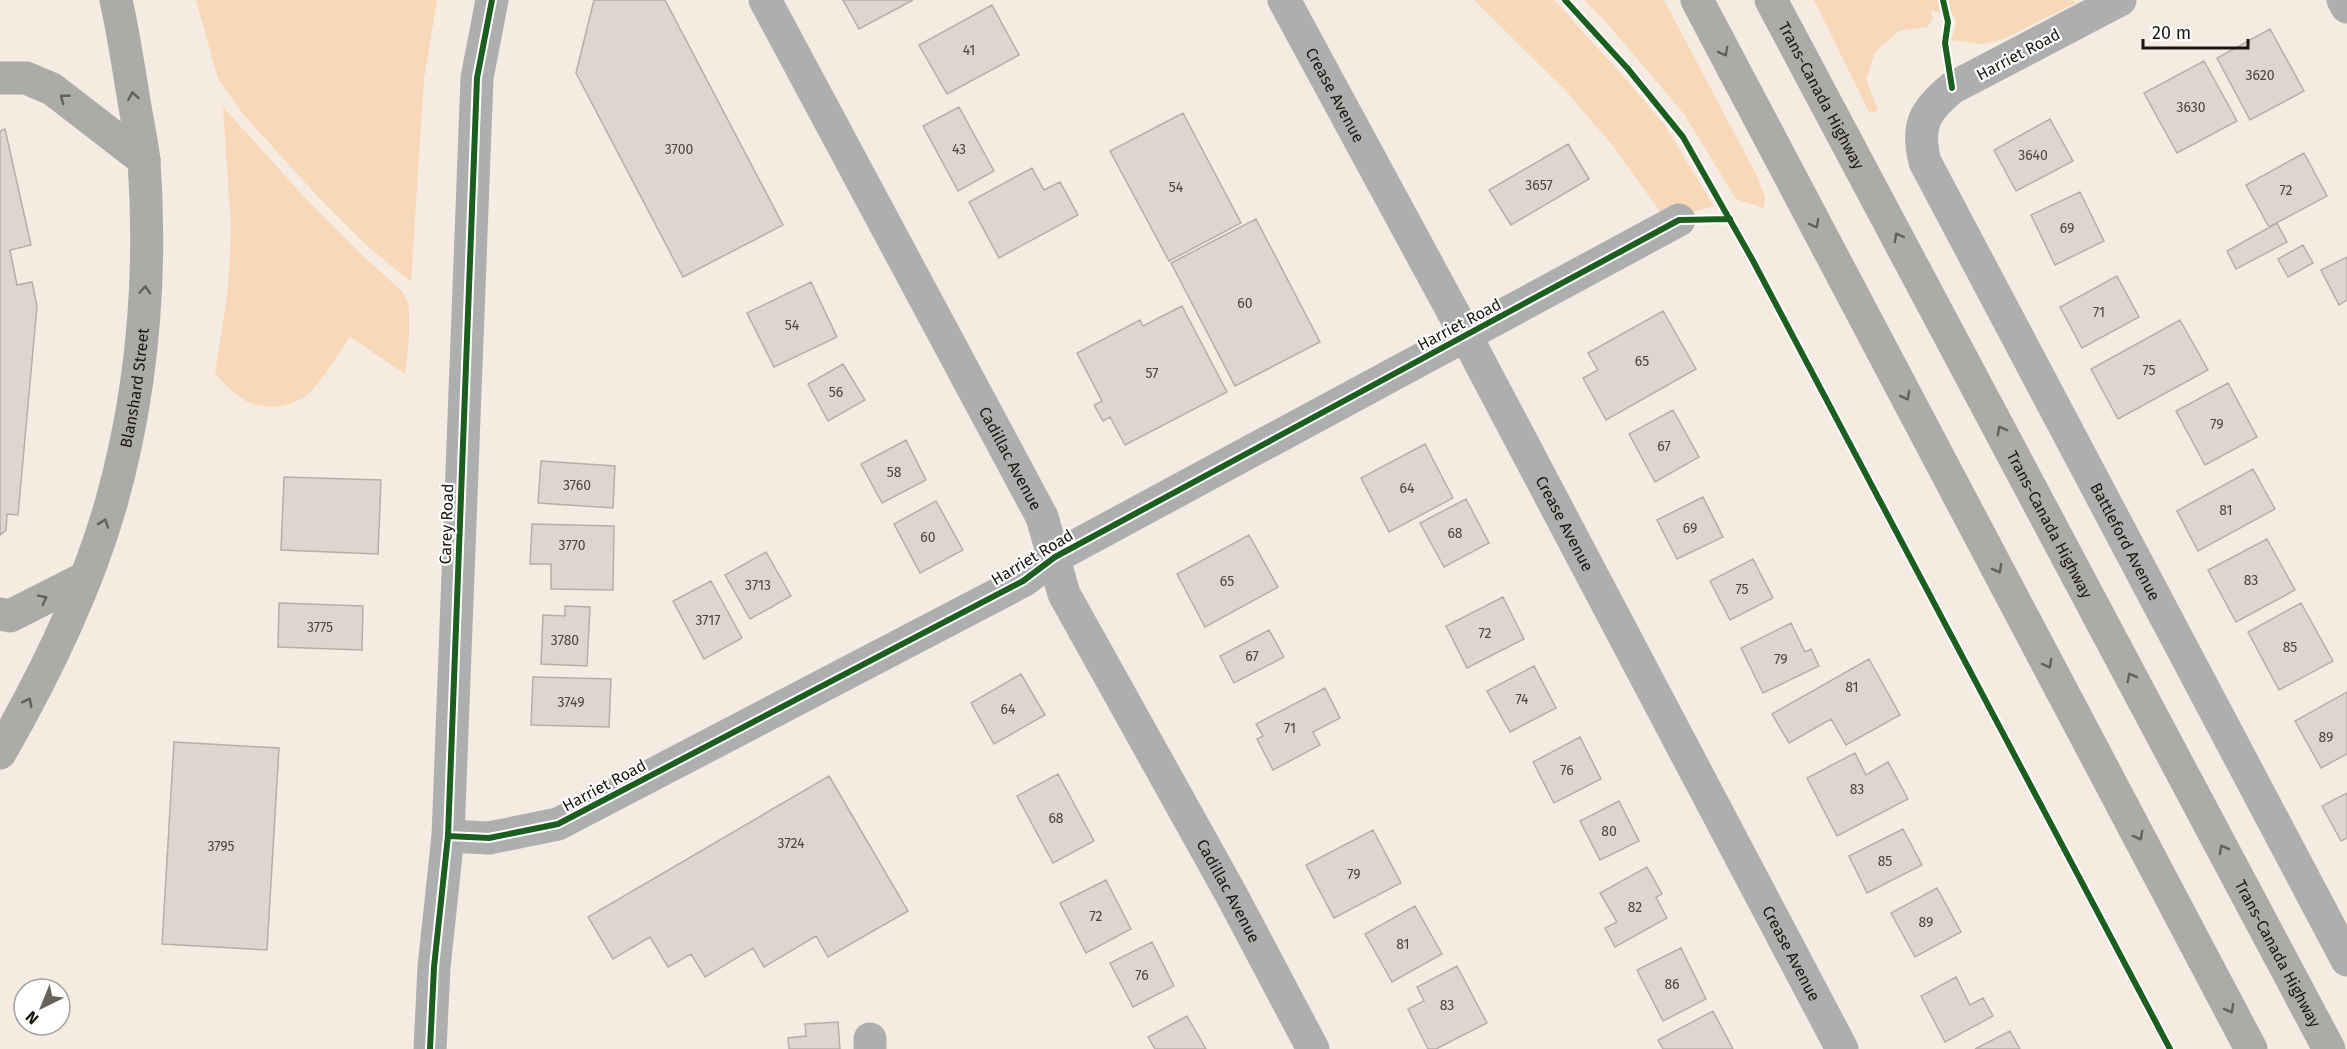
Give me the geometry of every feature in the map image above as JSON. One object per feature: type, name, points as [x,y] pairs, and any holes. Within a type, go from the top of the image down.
[{"type":"highway","name":"Blanshard Street","points":[[0,753],[56,647],[85,578],[111,504],[131,418],[147,269],[144,160],[116,0]]},
{"type":"highway","points":[[1696,0],[2251,1049]]},
{"type":"highway","name":"Trans-Canada Highway","points":[[1771,0],[2329,1049]]},
{"type":"highway","points":[[0,78],[26,78],[52,89],[144,160]]},
{"type":"highway","points":[[0,614],[10,616],[85,578]]},
{"type":"street","name":"Carey Road","points":[[430,1049],[435,967],[448,837],[477,78],[492,0]]},
{"type":"street","name":"Cadillac Avenue","points":[[765,0],[1037,506],[1055,557],[1064,594],[1232,894],[1313,1049]]},
{"type":"street","name":"Crease Avenue","points":[[1284,0],[1466,336],[1842,1049]]},
{"type":"street","name":"Harriet Road","points":[[1925,118],[1935,102],[1952,88],[2120,0]]},
{"type":"street","points":[[2343,0],[2347,7]]},
{"type":"street","name":"Battleford Avenue","points":[[1925,118],[1919,140],[1925,162],[2347,960]]},
{"type":"street","name":"Harriet Road","points":[[448,837],[489,838],[558,824],[1023,581],[1055,557],[1679,220]]},
{"type":"shaded area","points":[[196,0],[437,0],[424,79],[411,282],[366,245],[320,199],[243,114],[218,79]]},
{"type":"shaded area","points":[[1474,0],[1554,0],[1664,124],[1714,206],[1666,220],[1613,146],[1566,91]]},
{"type":"shaded area","points":[[1584,0],[1664,0],[1757,176],[1765,197],[1764,208],[1736,199],[1684,114],[1605,21]]},
{"type":"shaded area","points":[[1814,0],[2073,0],[2075,3],[2004,39],[1979,44],[1951,40],[1956,26],[1955,17],[1931,10],[1933,19],[1927,27],[1899,31],[1875,52],[1866,79],[1878,111],[1869,112]]},
{"type":"shaded area","points":[[223,107],[308,201],[403,292],[409,306],[409,339],[405,374],[350,337],[315,387],[302,398],[286,405],[268,406],[246,401],[215,374],[228,289],[231,229]]},
{"type":"building","points":[[594,0],[665,0],[783,225],[683,277],[576,73]]},
{"type":"building","points":[[843,0],[913,0],[859,29]]},
{"type":"building","points":[[992,5],[1019,55],[947,94],[919,45]]},
{"type":"building","points":[[2270,29],[2304,91],[2250,120],[2217,58]]},
{"type":"building","points":[[2204,61],[2237,121],[2177,153],[2144,93]]},
{"type":"building","points":[[959,107],[994,171],[958,191],[923,126]]},
{"type":"building","points":[[1183,113],[1241,223],[1169,261],[1110,151]]},
{"type":"building","points":[[2050,119],[2073,161],[2016,191],[1994,150]]},
{"type":"building","points":[[5,129],[31,245],[10,250],[17,285],[32,282],[37,306],[18,515],[7,514],[6,530],[0,535],[0,131]]},
{"type":"building","points":[[1568,144],[1589,179],[1511,225],[1489,190]]},
{"type":"building","points":[[2304,153],[2327,196],[2269,227],[2246,185]]},
{"type":"building","points":[[1032,168],[1044,190],[1060,182],[1078,215],[999,258],[969,202]]},
{"type":"building","points":[[2080,192],[2104,241],[2055,265],[2031,215]]},
{"type":"building","points":[[1256,219],[1320,342],[1235,386],[1171,263]]},
{"type":"building","points":[[2277,223],[2287,242],[2236,269],[2227,251]]},
{"type":"building","points":[[2303,245],[2313,263],[2288,277],[2278,259]]},
{"type":"building","points":[[2347,257],[2347,300],[2339,305],[2321,270]]},
{"type":"building","points":[[2117,276],[2139,317],[2082,348],[2060,307]]},
{"type":"building","points":[[811,282],[837,337],[774,367],[747,313]]},
{"type":"building","points":[[1182,306],[1227,392],[1125,445],[1110,417],[1103,421],[1094,405],[1102,401],[1077,353],[1140,320],[1143,326]]},
{"type":"building","points":[[1663,311],[1696,369],[1606,420],[1583,378],[1598,370],[1588,353]]},
{"type":"building","points":[[2180,320],[2208,370],[2118,419],[2091,369]]},
{"type":"building","points":[[843,364],[865,400],[828,421],[808,384]]},
{"type":"building","points":[[2228,383],[2257,437],[2205,465],[2176,411]]},
{"type":"building","points":[[1673,410],[1699,457],[1655,482],[1629,434]]},
{"type":"building","points":[[906,440],[926,480],[882,503],[861,464]]},
{"type":"building","points":[[1425,444],[1453,498],[1389,532],[1361,478]]},
{"type":"building","points":[[541,461],[615,466],[613,508],[538,503]]},
{"type":"building","points":[[2253,469],[2275,509],[2198,551],[2177,511]]},
{"type":"building","points":[[284,477],[381,480],[378,554],[281,550]]},
{"type":"building","points":[[1703,497],[1723,537],[1677,559],[1657,520]]},
{"type":"building","points":[[1466,499],[1489,543],[1444,567],[1420,523]]},
{"type":"building","points":[[936,501],[963,550],[920,573],[894,524]]},
{"type":"building","points":[[532,524],[614,526],[613,590],[551,589],[551,564],[530,564]]},
{"type":"building","points":[[1249,535],[1278,587],[1205,627],[1177,574]]},
{"type":"building","points":[[2267,539],[2295,590],[2236,622],[2208,570]]},
{"type":"building","points":[[766,552],[791,596],[750,619],[725,575]]},
{"type":"building","points":[[1753,559],[1773,598],[1730,620],[1710,581]]},
{"type":"building","points":[[711,581],[742,638],[704,659],[673,601]]},
{"type":"building","points":[[1503,597],[1524,639],[1467,668],[1446,626]]},
{"type":"building","points":[[279,603],[363,606],[362,650],[278,647]]},
{"type":"building","points":[[2301,603],[2333,661],[2279,690],[2248,632]]},
{"type":"building","points":[[565,606],[590,607],[587,666],[541,664],[543,615],[565,616]]},
{"type":"building","points":[[1791,623],[1805,652],[1811,649],[1819,666],[1763,693],[1741,648]]},
{"type":"building","points":[[1269,630],[1284,657],[1234,683],[1220,656]]},
{"type":"building","points":[[1869,659],[1900,715],[1846,745],[1831,719],[1789,743],[1772,714]]},
{"type":"building","points":[[1534,666],[1556,708],[1510,732],[1487,691]]},
{"type":"building","points":[[1021,674],[1045,715],[994,744],[971,703]]},
{"type":"building","points":[[533,677],[611,679],[609,727],[531,725]]},
{"type":"building","points":[[1325,688],[1340,718],[1313,732],[1320,745],[1273,770],[1257,739],[1263,736],[1256,724]]},
{"type":"building","points":[[2347,692],[2347,754],[2321,768],[2295,721]]},
{"type":"building","points":[[1580,737],[1601,779],[1554,803],[1533,762]]},
{"type":"building","points":[[174,742],[279,748],[267,950],[162,944]]},
{"type":"building","points":[[1855,753],[1866,775],[1888,762],[1908,799],[1837,836],[1807,778]]},
{"type":"building","points":[[1058,774],[1094,841],[1053,863],[1017,796]]},
{"type":"building","points":[[829,776],[908,911],[828,957],[816,936],[764,967],[753,948],[705,977],[691,954],[668,967],[650,937],[613,959],[588,917]]},
{"type":"building","points":[[2347,793],[2347,838],[2341,841],[2322,806]]},
{"type":"building","points":[[1619,801],[1639,841],[1600,860],[1580,821]]},
{"type":"building","points":[[1903,829],[1922,865],[1867,893],[1849,856]]},
{"type":"building","points":[[1373,830],[1401,883],[1334,918],[1306,865]]},
{"type":"building","points":[[1647,867],[1662,894],[1656,897],[1667,918],[1615,947],[1605,928],[1617,922],[1600,893]]},
{"type":"building","points":[[1106,880],[1131,929],[1086,953],[1060,903]]},
{"type":"building","points":[[1937,888],[1961,932],[1915,957],[1891,913]]},
{"type":"building","points":[[1415,906],[1442,954],[1392,982],[1365,934]]},
{"type":"building","points":[[1152,942],[1174,986],[1133,1007],[1110,963]]},
{"type":"building","points":[[1681,948],[1706,999],[1663,1021],[1637,970]]},
{"type":"building","points":[[1457,966],[1487,1023],[1436,1049],[1428,1049],[1408,1009],[1424,1001],[1417,987]]},
{"type":"building","points":[[1956,977],[1970,1005],[1983,998],[1993,1016],[1945,1042],[1921,996]]},
{"type":"building","points":[[1713,1011],[1733,1049],[1663,1049],[1658,1040]]},
{"type":"building","points":[[1187,1016],[1206,1049],[1155,1049],[1148,1037]]},
{"type":"building","points":[[838,1022],[840,1049],[789,1049],[788,1038],[806,1036],[805,1024]]},
{"type":"building","points":[[2010,1031],[2020,1049],[1975,1049]]},
{"type":"cycle path","points":[[430,1049],[434,967],[448,836],[477,78],[492,0]]},
{"type":"cycle path","points":[[1565,0],[1628,69],[1683,137],[1752,259],[2170,1049]]},
{"type":"cycle path","points":[[1943,0],[1948,22],[1945,43],[1952,88]]},
{"type":"cycle path","points":[[448,836],[489,838],[558,824],[1023,581],[1055,557],[1679,220],[1730,219]]}]
